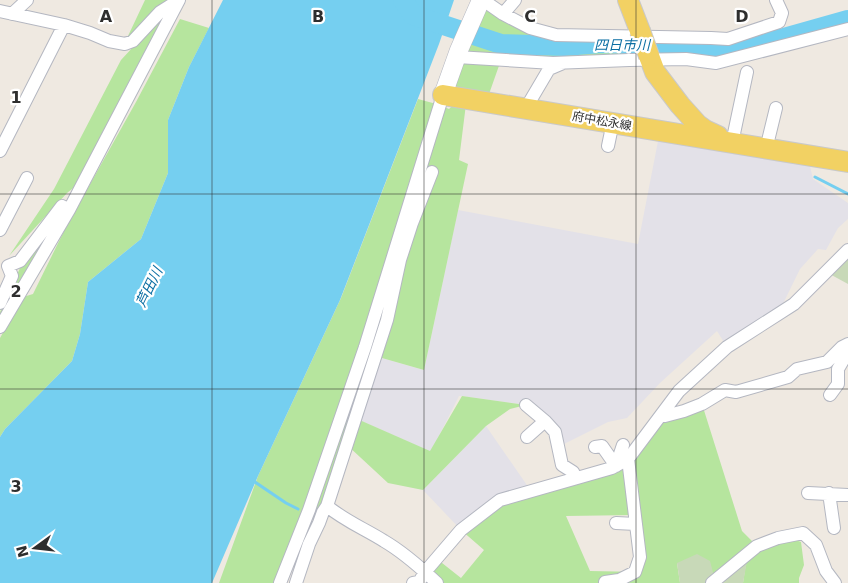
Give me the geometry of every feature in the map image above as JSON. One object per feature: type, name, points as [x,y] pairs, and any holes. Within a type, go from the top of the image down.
[{"type":"main road","name":"府中松永線","points":[[628,0],[655,72],[698,125],[732,142]]},
{"type":"main road","name":"府中松永線","points":[[443,94],[848,162]]},
{"type":"street","points":[[6,12],[27,0]]},
{"type":"street","points":[[6,12],[64,25],[90,32],[109,41],[125,44],[133,40],[160,12],[178,0]]},
{"type":"street","points":[[0,327],[69,210],[178,0]]},
{"type":"street","points":[[280,583],[309,510],[396,259],[443,94],[482,0],[503,14],[530,28],[556,35],[728,39],[779,22],[782,13],[776,0]]},
{"type":"street","points":[[503,14],[515,0]]},
{"type":"street","points":[[0,151],[64,25]]},
{"type":"street","points":[[458,54],[553,63],[650,58],[716,64],[848,29]]},
{"type":"street","points":[[526,108],[549,69],[564,62]]},
{"type":"street","points":[[732,142],[747,72]]},
{"type":"street","points":[[764,149],[776,108]]},
{"type":"street","points":[[608,146],[612,122]]},
{"type":"street","points":[[296,583],[309,544],[327,506],[387,320],[396,259],[432,172]]},
{"type":"street","points":[[0,230],[27,178]]},
{"type":"street","points":[[0,303],[12,276],[4,264],[20,261],[62,206],[69,210]]},
{"type":"street","points":[[420,579],[461,530],[500,500],[612,468],[628,459],[679,391],[727,347],[794,304],[848,250]]},
{"type":"street","points":[[662,414],[665,416],[684,411],[702,404],[725,390],[736,392],[788,377],[797,369],[827,362],[842,347],[848,346]]},
{"type":"street","points":[[831,368],[848,346]]},
{"type":"street","points":[[830,395],[838,384],[838,369],[848,352]]},
{"type":"street","points":[[526,405],[555,432],[562,466],[573,472],[576,478]]},
{"type":"street","points":[[527,437],[545,421]]},
{"type":"street","points":[[616,466],[623,445]]},
{"type":"street","points":[[594,446],[602,446],[616,466]]},
{"type":"street","points":[[605,582],[619,580],[635,572],[640,557],[628,459]]},
{"type":"street","points":[[808,493],[848,495]]},
{"type":"street","points":[[829,493],[834,528]]},
{"type":"street","points":[[327,506],[337,514],[385,541],[420,579],[437,583]]},
{"type":"street","points":[[616,523],[636,524]]},
{"type":"street","points":[[712,583],[757,546],[778,538],[803,534],[816,544],[826,571],[835,583]]},
{"type":"shaded area","points":[[659,136],[809,162],[813,179],[848,203],[848,219],[838,228],[826,250],[818,249],[800,269],[778,314],[727,347],[717,331],[660,383],[627,418],[608,422],[558,447],[555,432],[526,405],[459,396],[431,452],[355,418],[375,356],[424,370],[458,210],[638,244]]},
{"type":"shaded area","points":[[486,426],[531,491],[461,530],[423,490]]},
{"type":"green space","points":[[145,0],[167,0],[133,37],[128,36]]},
{"type":"green space","points":[[481,0],[530,28],[724,44],[768,35],[848,14],[848,29],[726,60],[501,60],[489,94],[446,86]]},
{"type":"green space","points":[[159,19],[164,20],[77,185],[67,193],[9,256],[54,189],[121,60]]},
{"type":"green space","points":[[180,19],[209,28],[189,67],[168,120],[168,173],[141,239],[88,282],[80,334],[72,361],[5,429],[0,437],[0,338],[23,297],[33,294],[66,227]]},
{"type":"green space","points":[[418,99],[449,109],[456,102],[466,104],[459,160],[468,164],[424,370],[375,356],[355,418],[430,451],[462,396],[526,405],[510,409],[486,426],[423,490],[388,483],[347,445],[323,512],[311,505],[280,583],[219,583],[258,476],[341,298]]},
{"type":"green space","points":[[61,215],[0,316],[0,312],[20,268]]},
{"type":"green space","points":[[848,250],[848,284],[826,272]]},
{"type":"green space","points":[[702,404],[742,531],[757,546],[793,539],[801,542],[804,565],[799,583],[743,583],[747,556],[715,580],[677,563],[680,583],[437,583],[425,572],[437,559],[461,578],[484,550],[461,530],[500,500],[612,468],[657,420]],"holes":[[[635,515],[642,572],[590,571],[566,516]]]},
{"type":"green space","points":[[697,554],[710,561],[715,580],[748,556],[743,583],[680,583],[677,563]]},
{"type":"water","name":"芦田川","points":[[223,0],[454,0],[439,44],[340,300],[258,476],[212,583],[0,583],[0,437],[5,429],[72,361],[80,334],[88,282],[141,239],[168,173],[168,120],[189,67]]},
{"type":"waterway","name":"四日市川","points":[[403,0],[413,15],[501,44],[564,46],[601,43],[666,45],[702,49],[723,55],[848,20]]},
{"type":"waterway","points":[[815,177],[848,194]]},
{"type":"waterway","points":[[252,480],[298,509]]}]
